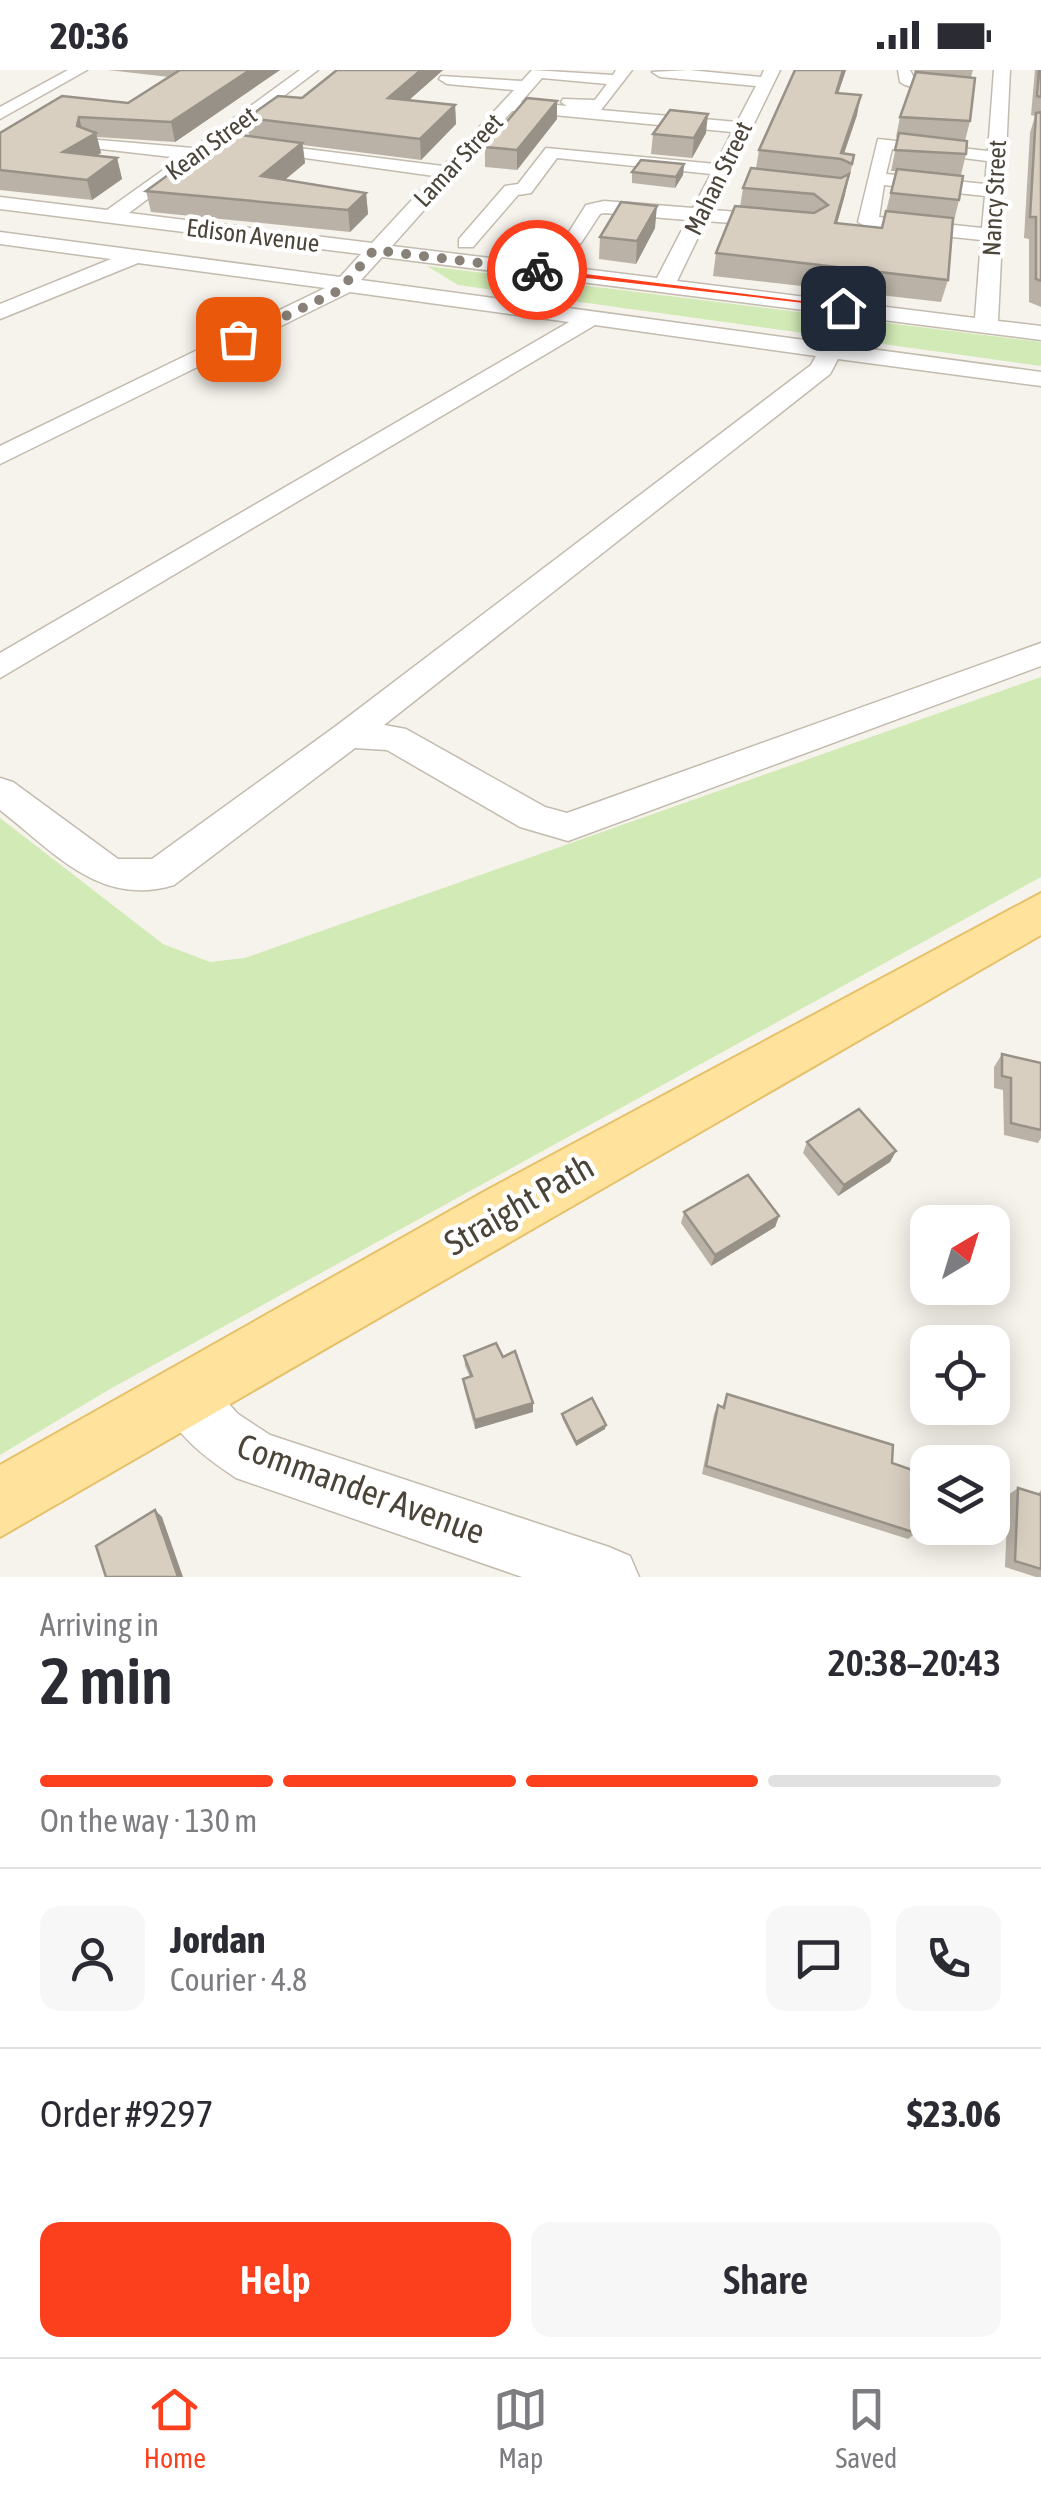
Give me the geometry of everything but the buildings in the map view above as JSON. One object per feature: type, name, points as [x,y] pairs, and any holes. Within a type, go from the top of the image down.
[{"type":"main road","name":"Straight Path","points":[[0,1504],[1041,912]]},
{"type":"street","points":[[0,114],[79,70]]},
{"type":"street","name":"Kean Street","points":[[111,217],[310,70]]},
{"type":"street","points":[[731,70],[769,75]]},
{"type":"street","name":"Nancy Street","points":[[986,326],[1002,70]]},
{"type":"street","points":[[660,72],[769,75]]},
{"type":"street","points":[[549,100],[571,73]]},
{"type":"street","points":[[526,86],[571,73],[621,75]]},
{"type":"street","points":[[904,73],[908,82],[1001,92]]},
{"type":"street","points":[[526,86],[549,100],[600,104],[621,75]]},
{"type":"street","name":"Mahan Street","points":[[664,286],[705,206],[727,175],[743,128],[769,75]]},
{"type":"street","points":[[447,79],[526,86],[743,128]]},
{"type":"street","name":"Lamar Street","points":[[344,285],[403,209],[447,172],[526,86]]},
{"type":"street","points":[[213,142],[447,172]]},
{"type":"street","points":[[93,143],[196,154]]},
{"type":"street","points":[[992,235],[868,222],[884,143],[996,157]]},
{"type":"street","points":[[466,243],[512,190],[524,189],[552,152],[727,175]]},
{"type":"street","points":[[876,179],[995,191]]},
{"type":"street","name":"Edison Avenue","points":[[0,203],[1041,333]]},
{"type":"street","points":[[537,270],[554,245],[574,239],[594,210],[705,206],[798,216]]},
{"type":"street","points":[[0,238],[1041,379]]},
{"type":"street","points":[[0,312],[135,257]]},
{"type":"street","points":[[0,456],[344,285]]},
{"type":"street","points":[[0,666],[590,318]]},
{"type":"street","points":[[0,792],[110,874],[160,874],[348,735],[821,368],[830,351]]},
{"type":"street","points":[[348,735],[394,738],[533,817],[568,827],[1041,654]]},
{"type":"street","name":"Commander Avenue","points":[[186,1396],[218,1434],[256,1458],[609,1577]]},
{"type":"green space","points":[[427,266],[1041,342],[1041,366],[458,285]]},
{"type":"green space","points":[[1041,677],[1041,877],[110,1389],[0,1455],[0,818],[163,944],[210,962],[245,958]]},
{"type":"way so far","points":[[238,339],[340,290],[374,250],[537,270]]},
{"type":"route","points":[[537,270],[843,308]]}]
